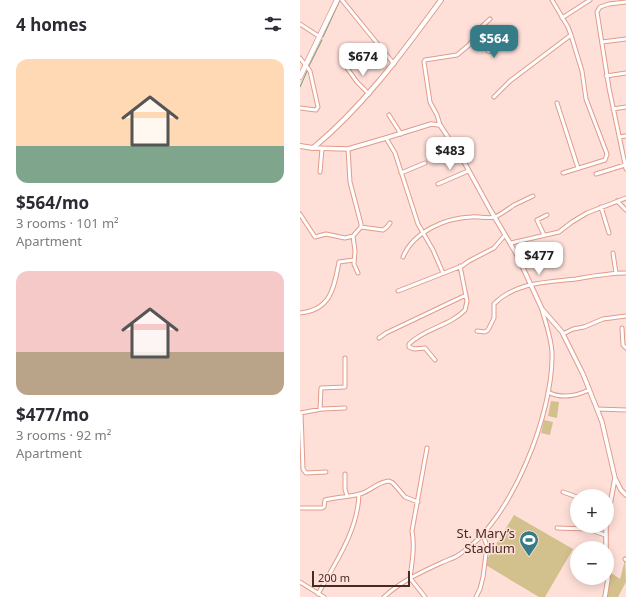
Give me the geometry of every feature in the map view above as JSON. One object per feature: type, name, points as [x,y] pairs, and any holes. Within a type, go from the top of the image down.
[{"type":"main road","points":[[300,78],[337,0]]},
{"type":"main road","points":[[300,146],[313,148],[342,122],[369,94],[394,64],[441,0]]},
{"type":"street","points":[[342,0],[342,2],[374,38],[394,64]]},
{"type":"street","points":[[552,0],[571,35],[582,71],[586,98],[607,154],[605,160],[563,173]]},
{"type":"street","points":[[562,18],[590,0]]},
{"type":"street","points":[[596,174],[625,167],[606,76],[598,10],[609,4],[626,2]]},
{"type":"street","points":[[384,597],[390,591],[410,578],[460,554],[483,535],[518,482],[542,418],[548,392],[552,349],[549,331],[532,284],[511,243],[463,160],[440,125],[437,115],[430,102],[424,62],[426,59],[457,55],[469,45],[479,29],[490,19]]},
{"type":"street","points":[[300,24],[320,38]]},
{"type":"street","points":[[476,35],[480,38],[488,50],[493,52],[510,33]]},
{"type":"street","points":[[494,97],[510,81],[571,35]]},
{"type":"street","points":[[602,42],[626,40]]},
{"type":"street","points":[[300,58],[310,71],[318,107],[316,110],[300,108]]},
{"type":"street","points":[[347,68],[357,82],[369,94]]},
{"type":"street","points":[[606,76],[626,73]]},
{"type":"street","points":[[557,103],[578,168]]},
{"type":"street","points":[[613,109],[626,107]]},
{"type":"street","points":[[389,115],[401,134]]},
{"type":"street","points":[[313,148],[348,149],[431,124],[440,125]]},
{"type":"street","points":[[619,137],[626,136]]},
{"type":"street","points":[[386,138],[394,153],[416,219],[433,250],[443,273]]},
{"type":"street","points":[[320,172],[322,149]]},
{"type":"street","points":[[300,214],[315,237],[326,234],[345,238],[353,236],[361,227],[359,212],[350,182],[348,149]]},
{"type":"street","points":[[401,173],[425,163]]},
{"type":"street","points":[[438,184],[468,170]]},
{"type":"street","points":[[403,257],[407,248],[423,232],[456,219],[495,217],[514,205],[533,196]]},
{"type":"street","points":[[511,243],[562,231],[580,217],[626,198]]},
{"type":"street","points":[[617,201],[626,210]]},
{"type":"street","points":[[601,208],[609,233]]},
{"type":"street","points":[[544,235],[537,220],[548,215]]},
{"type":"street","points":[[361,227],[383,230],[387,228],[390,223]]},
{"type":"street","points":[[398,291],[460,266],[468,260],[484,254],[494,248],[506,235]]},
{"type":"street","points":[[353,236],[355,251],[354,260],[358,273]]},
{"type":"street","points":[[613,253],[616,273]]},
{"type":"street","points":[[300,313],[318,308],[327,301],[340,261],[354,260]]},
{"type":"street","points":[[435,360],[425,348],[412,349],[409,347],[409,344],[423,334],[452,320],[465,310],[467,305],[466,295],[460,266]]},
{"type":"street","points":[[477,331],[485,332],[488,330],[494,318],[493,309],[495,303],[508,294],[532,284],[626,273]]},
{"type":"street","points":[[379,338],[386,333],[466,295]]},
{"type":"street","points":[[542,309],[563,334],[581,369],[602,422],[615,478],[621,490],[626,495]]},
{"type":"street","points":[[563,334],[604,318],[626,316]]},
{"type":"street","points":[[622,328],[624,346],[626,348]]},
{"type":"street","points":[[320,409],[321,388],[345,387],[345,358]]},
{"type":"street","points":[[548,392],[552,395],[570,396],[589,390]]},
{"type":"street","points":[[326,472],[305,472],[302,464],[300,413],[320,409],[345,408]]},
{"type":"street","points":[[597,409],[626,410]]},
{"type":"street","points":[[425,597],[410,578],[414,554],[414,539],[412,531],[427,448]]},
{"type":"street","points":[[345,474],[345,489],[347,496]]},
{"type":"street","points":[[612,489],[615,478]]},
{"type":"street","points":[[300,508],[322,508],[324,507],[325,500],[359,494],[378,484],[389,481],[393,483],[404,496],[418,502]]},
{"type":"street","points":[[563,492],[570,494]]},
{"type":"street","points":[[318,594],[348,539],[356,516],[359,494]]},
{"type":"street","points":[[557,528],[588,529],[605,535],[605,541]]},
{"type":"street","points":[[476,597],[483,577],[487,546],[483,535]]},
{"type":"street","points":[[300,582],[324,597]]},
{"type":"street","points":[[605,597],[607,585]]},
{"type":"shaded area","points":[[551,401],[559,402],[557,418],[548,416]]},
{"type":"shaded area","points":[[544,420],[553,422],[550,435],[541,433]]},
{"type":"shaded area","name":"St. Mary’s Stadium","points":[[514,515],[570,547],[570,554],[545,597],[539,597],[484,564]]},
{"type":"shaded area","points":[[625,560],[626,582],[618,597],[606,597],[609,585],[614,585],[614,575],[620,579]]},
{"type":"waterway","points":[[323,37],[340,0]]},
{"type":"waterway","points":[[309,66],[322,40]]},
{"type":"waterway","points":[[300,87],[308,69]]},
{"type":"place","name":"St. Mary’s Stadium","points":[[529,557]]}]
